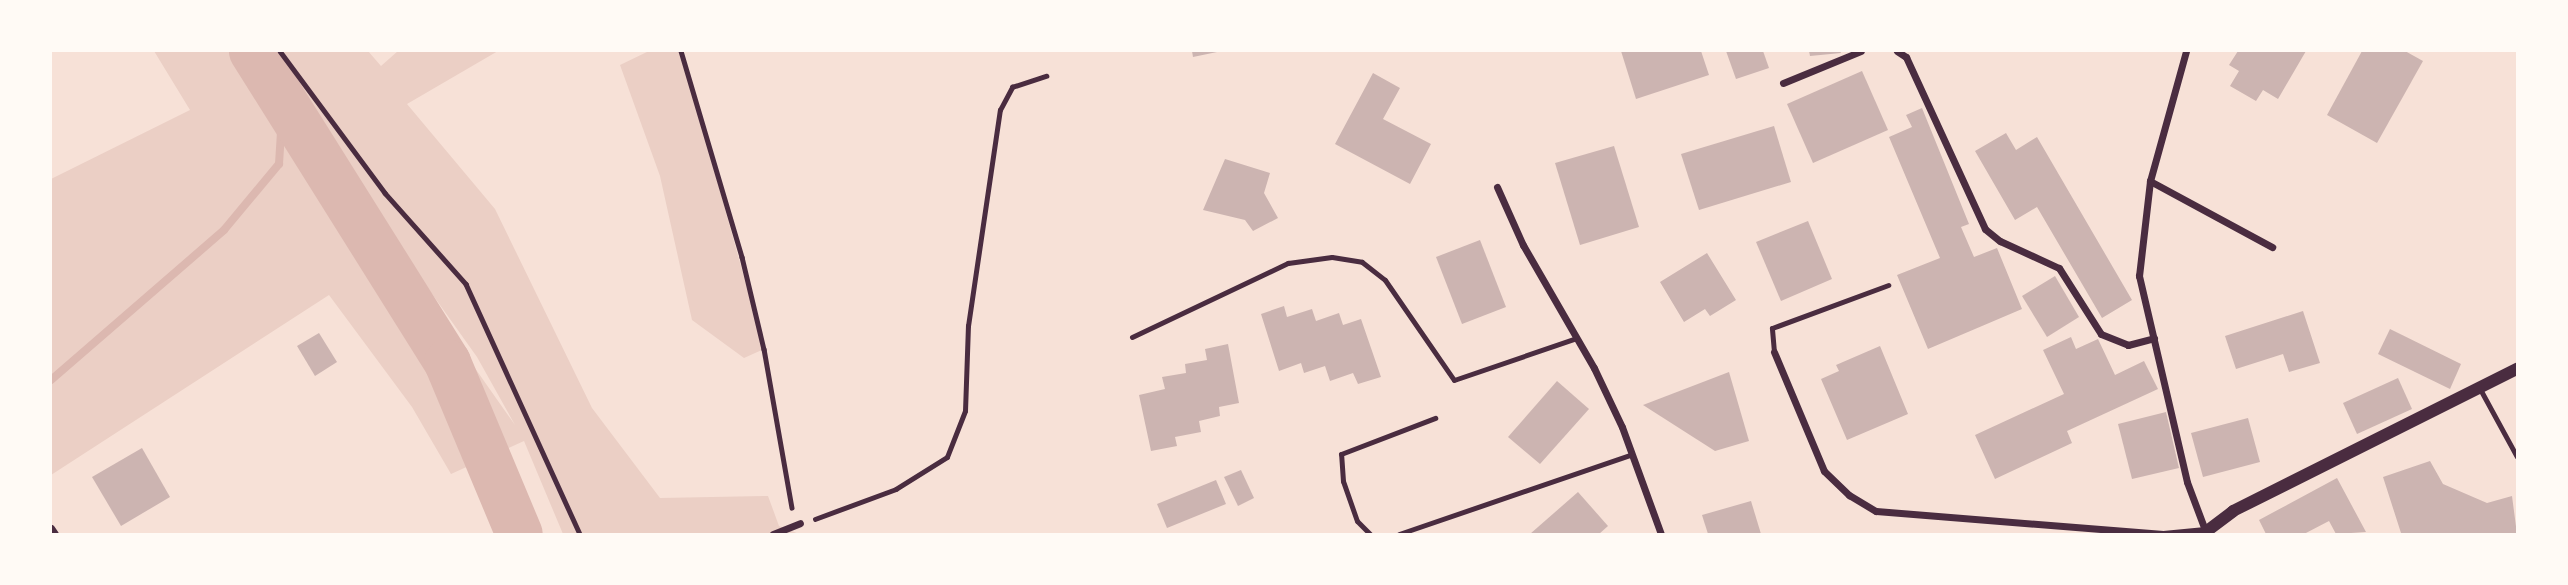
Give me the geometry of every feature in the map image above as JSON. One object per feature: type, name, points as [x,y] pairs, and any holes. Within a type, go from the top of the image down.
[{"type":"street","points":[[1783,83],[1861,51]]},
{"type":"street","points":[[1897,51],[1906,57],[1991,235],[2059,268],[2101,334],[2128,345],[2154,338]]},
{"type":"street","points":[[2186,51],[2150,181],[2139,276],[2187,482],[2204,532]]},
{"type":"street","points":[[2150,181],[2272,247]]},
{"type":"street","points":[[1497,187],[1523,244],[1577,338],[1632,454],[1661,534]]},
{"type":"street","points":[[1774,352],[1824,471],[1849,495],[1876,511],[2163,534],[2204,532],[2233,511],[2517,369]]},
{"type":"street","points":[[773,534],[800,523]]},
{"type":"street","points":[[51,527],[55,534]]},
{"type":"lane","points":[[1132,337],[1288,263],[1332,257],[1362,262],[1385,280],[1454,380],[1577,338]]},
{"type":"lane","points":[[1774,352],[1772,328],[1888,285]]},
{"type":"lane","points":[[2479,387],[2517,457]]},
{"type":"lane","points":[[1370,534],[1357,521],[1343,481],[1341,454],[1435,418]]},
{"type":"lane","points":[[1399,534],[1632,454]]},
{"type":"path","points":[[280,51],[386,193],[466,284],[580,534]]},
{"type":"path","points":[[681,51],[742,257],[764,349],[783,472],[794,516],[800,523],[896,489],[947,457],[965,411],[968,326],[1000,110],[1012,87],[1046,76]]},
{"type":"shaded area","points":[[154,51],[252,51],[515,425],[477,357],[259,51],[368,51],[381,66],[398,51],[498,51],[407,104],[495,209],[592,408],[660,498],[768,496],[779,526],[799,534],[563,534],[524,441],[451,474],[412,407],[329,295],[51,475],[51,179],[190,110]]},
{"type":"shaded area","points":[[649,51],[681,51],[764,349],[744,358],[692,320],[660,176],[620,65]]},
{"type":"building","points":[[1192,51],[1217,51],[1217,52],[1193,57]]},
{"type":"building","points":[[1621,51],[1701,51],[1709,75],[1636,99]]},
{"type":"building","points":[[1726,51],[1763,51],[1769,68],[1736,79]]},
{"type":"building","points":[[1809,51],[1840,51],[1841,53],[1810,56]]},
{"type":"building","points":[[2238,51],[2306,51],[2278,99],[2263,90],[2256,101],[2230,86],[2239,71],[2229,65]]},
{"type":"building","points":[[2362,51],[2405,51],[2423,61],[2377,143],[2327,115]]},
{"type":"building","points":[[1862,71],[1888,130],[1813,163],[1787,104]]},
{"type":"building","points":[[1373,73],[1400,88],[1383,119],[1431,144],[1410,184],[1335,144]]},
{"type":"building","points":[[1922,108],[1969,224],[1961,227],[1974,257],[1997,248],[2022,309],[1928,349],[1897,275],[1940,258],[1889,137],[1912,127],[1906,115]]},
{"type":"building","points":[[1774,126],[1791,182],[1699,210],[1681,154]]},
{"type":"building","points":[[2006,133],[2016,150],[2037,137],[2132,300],[2102,318],[2037,207],[2015,220],[1975,151]]},
{"type":"building","points":[[1614,146],[1639,227],[1580,245],[1555,163]]},
{"type":"building","points":[[1225,159],[1270,173],[1264,193],[1278,218],[1253,231],[1245,220],[1203,210]]},
{"type":"building","points":[[1808,221],[1832,279],[1781,301],[1756,242]]},
{"type":"building","points":[[1480,240],[1506,307],[1462,324],[1436,257]]},
{"type":"building","points":[[1707,253],[1736,300],[1710,316],[1705,309],[1684,322],[1660,282]]},
{"type":"building","points":[[2055,276],[2079,317],[2047,337],[2022,296]]},
{"type":"building","points":[[1284,306],[1287,317],[1312,309],[1316,321],[1339,313],[1343,325],[1361,319],[1381,377],[1358,384],[1353,373],[1330,381],[1325,366],[1304,373],[1301,363],[1279,371],[1261,314]]},
{"type":"building","points":[[2303,311],[2320,363],[2289,372],[2283,354],[2236,369],[2225,336]]},
{"type":"building","points":[[2390,329],[2461,364],[2450,389],[2378,354]]},
{"type":"building","points":[[319,333],[337,362],[315,376],[297,346]]},
{"type":"building","points":[[2071,337],[2076,349],[2098,339],[2115,375],[2144,361],[2158,389],[2067,431],[2072,443],[1995,479],[1975,435],[2064,394],[2043,350]]},
{"type":"building","points":[[1228,344],[1239,403],[1219,407],[1220,416],[1199,421],[1201,432],[1175,437],[1177,446],[1151,451],[1139,395],[1165,389],[1162,377],[1186,373],[1185,364],[1207,360],[1205,349]]},
{"type":"building","points":[[1880,346],[1908,414],[1847,440],[1821,379],[1839,371],[1836,365]]},
{"type":"building","points":[[1729,372],[1749,441],[1715,451],[1643,405]]},
{"type":"building","points":[[2398,378],[2412,409],[2357,434],[2343,403]]},
{"type":"building","points":[[1557,381],[1589,409],[1540,464],[1508,437]]},
{"type":"building","points":[[2166,412],[2179,468],[2132,479],[2118,424]]},
{"type":"building","points":[[2248,418],[2260,462],[2203,477],[2191,433]]},
{"type":"building","points":[[142,448],[170,497],[121,526],[92,477]]},
{"type":"building","points":[[2430,461],[2443,484],[2487,503],[2512,496],[2517,534],[2401,533],[2383,477]]},
{"type":"building","points":[[1241,470],[1254,498],[1238,506],[1224,477]]},
{"type":"building","points":[[2337,478],[2366,532],[2336,534],[2329,521],[2304,534],[2266,534],[2259,520]]},
{"type":"building","points":[[1216,480],[1226,504],[1167,528],[1157,504]]},
{"type":"building","points":[[1578,492],[1608,526],[1599,534],[1530,534]]},
{"type":"building","points":[[1751,501],[1761,534],[1708,534],[1702,515]]},
{"type":"waterway","points":[[252,51],[447,362],[519,534]]},
{"type":"waterway","points":[[51,380],[224,230],[279,164],[283,101]]}]
